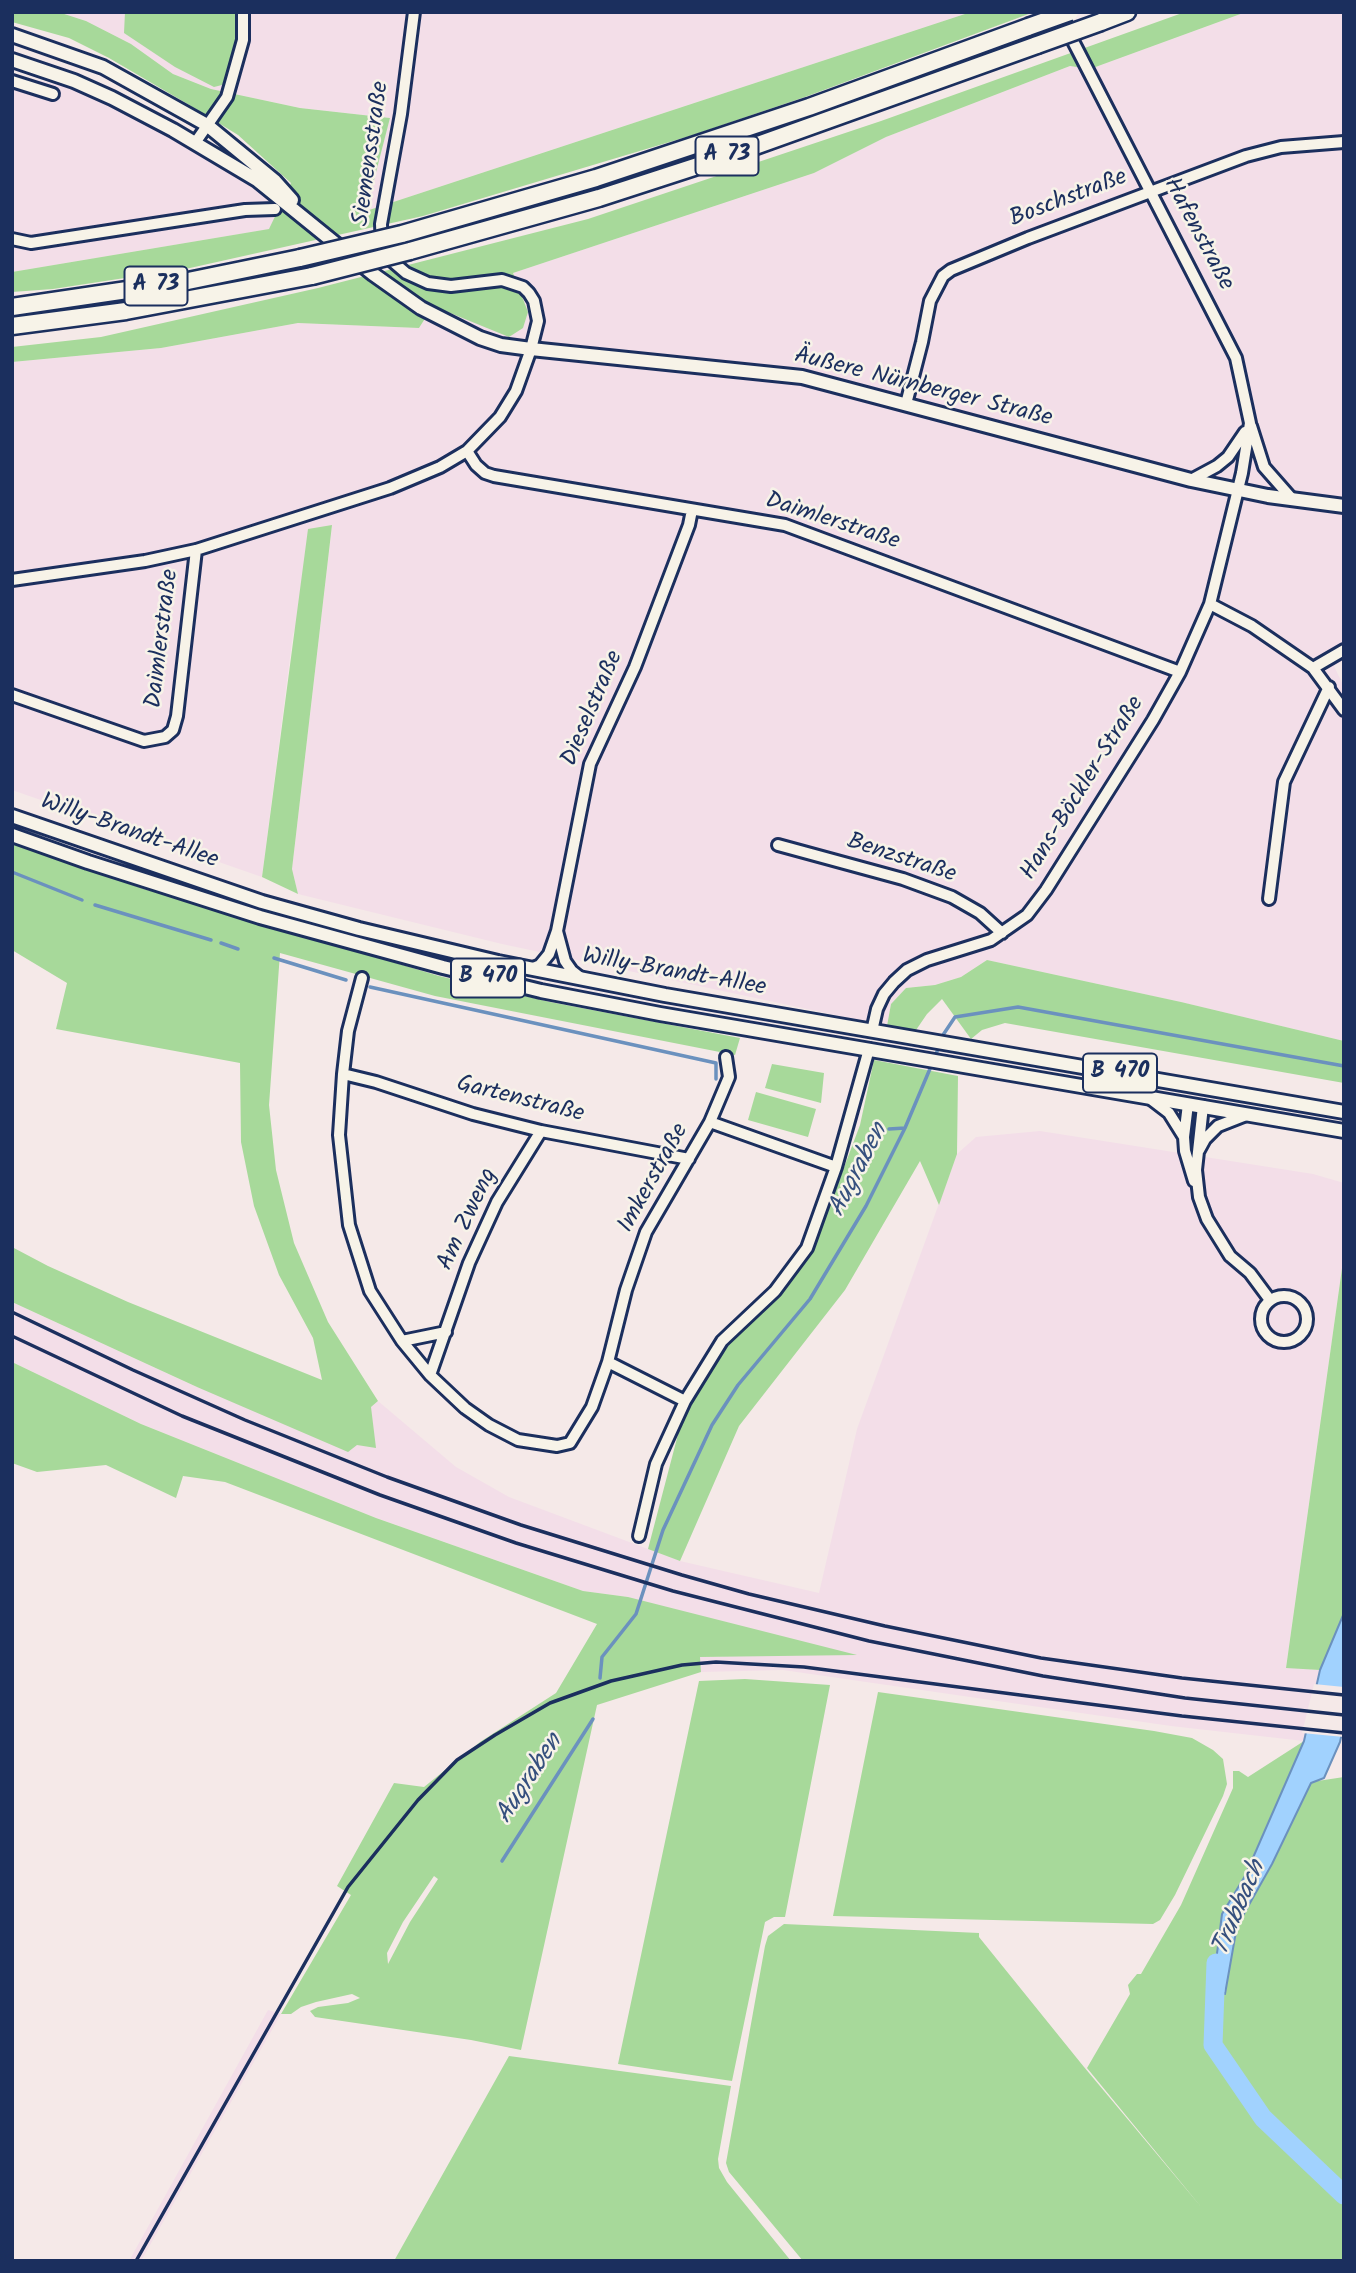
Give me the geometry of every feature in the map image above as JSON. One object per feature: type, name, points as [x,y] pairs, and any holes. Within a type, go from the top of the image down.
[{"type":"highway","name":"A 73","points":[[12,307],[188,281],[402,233],[596,178],[809,107],[1070,12]]},
{"type":"highway","name":"A 73","points":[[12,326],[152,307],[312,276],[586,202],[716,160],[1127,12]]},
{"type":"main road","name":"Äußere Nürnberger Straße","points":[[13,35],[103,67],[207,125],[275,181],[313,223]]},
{"type":"main road","name":"Äußere Nürnberger Straße","points":[[12,60],[74,81],[112,98],[195,143],[257,180],[373,274],[421,308],[480,338],[501,345],[531,349],[771,372],[813,379],[1191,480],[1293,500],[1344,506]]},
{"type":"main road","name":"Willy-Brandt-Allee","points":[[12,816],[262,902],[359,929],[531,969],[905,1037],[1344,1112]]},
{"type":"main road","name":"Willy-Brandt-Allee","points":[[12,835],[222,906],[443,967],[541,990],[634,1009],[1344,1131]]},
{"type":"main road","points":[[869,1049],[872,1031]]},
{"type":"main road","points":[[1188,1104],[1191,1086]]},
{"type":"main road","points":[[1203,1107],[1206,1088]]},
{"type":"street","points":[[195,143],[227,97],[243,40],[243,12]]},
{"type":"street","name":"Siemensstraße","points":[[414,12],[395,151],[381,224],[382,246],[406,273],[428,283],[451,286],[502,280],[523,287],[534,301],[537,312],[538,321],[531,349]]},
{"type":"street","name":"Hafenstraße","points":[[1058,12],[1236,358],[1250,423],[1238,490]]},
{"type":"street","points":[[12,81],[53,94]]},
{"type":"street","name":"Boschstraße","points":[[906,404],[930,301],[943,276],[972,261],[1246,156],[1281,147],[1344,142]]},
{"type":"street","points":[[12,239],[31,243],[245,210],[275,209]]},
{"type":"street","name":"Daimlerstraße","points":[[12,580],[145,561],[197,550],[390,488],[440,467],[467,451],[500,417],[516,391],[531,349]]},
{"type":"street","points":[[1191,480],[1228,457],[1241,441],[1250,423]]},
{"type":"street","points":[[1250,423],[1264,467],[1293,500]]},
{"type":"street","name":"Daimlerstraße","points":[[467,451],[476,465],[485,473],[494,476],[759,519],[793,528],[1180,672]]},
{"type":"street","name":"Hans-Böckler-Straße","points":[[872,1031],[884,994],[908,970],[927,960],[978,945],[1002,933],[1027,915],[1046,890],[1180,672],[1210,604],[1238,490]]},
{"type":"street","name":"Dieselstraße","points":[[531,969],[540,965],[549,954],[557,931],[590,764],[654,617],[689,526],[692,509]]},
{"type":"street","name":"Daimlerstraße","points":[[12,695],[144,741],[165,737],[173,730],[177,716],[197,550]]},
{"type":"street","points":[[1210,604],[1252,626],[1314,668],[1344,710]]},
{"type":"street","points":[[1314,668],[1344,650]]},
{"type":"street","points":[[1269,898],[1284,782],[1329,687]]},
{"type":"street","name":"Benzstraße","points":[[778,845],[903,879],[952,897],[980,913],[1002,933]]},
{"type":"street","name":"Dieselstraße","points":[[557,931],[565,961],[582,979]]},
{"type":"street","name":"Imkerstraße","points":[[362,978],[348,1031],[342,1074],[339,1135],[349,1225],[370,1291],[402,1340],[430,1375],[464,1408],[518,1440],[557,1446],[570,1443],[592,1407],[608,1362],[625,1290],[646,1232],[710,1122],[730,1077],[726,1057]]},
{"type":"street","points":[[639,1536],[656,1464],[685,1401],[722,1341],[775,1291],[807,1248],[836,1167],[869,1049]]},
{"type":"street","name":"Gartenstraße","points":[[342,1074],[376,1082],[473,1114],[689,1160]]},
{"type":"street","points":[[1146,1097],[1169,1113],[1184,1137]]},
{"type":"street","points":[[1188,1104],[1184,1137],[1190,1171],[1207,1219],[1225,1249],[1250,1273],[1270,1300]]},
{"type":"street","points":[[1197,1187],[1203,1107]]},
{"type":"street","points":[[1198,1152],[1205,1139],[1218,1126],[1248,1115]]},
{"type":"street","points":[[710,1122],[836,1167]]},
{"type":"street","name":"Am Zweng","points":[[430,1375],[469,1263],[497,1202],[541,1130]]},
{"type":"street","points":[[1287,1296],[1303,1305],[1308,1319],[1297,1339],[1282,1342],[1269,1336],[1264,1330],[1261,1317],[1270,1300],[1287,1296]]},
{"type":"street","points":[[402,1340],[446,1332]]},
{"type":"street","points":[[608,1362],[685,1401]]},
{"type":"shaded area","points":[[58,12],[971,12],[366,211],[390,118],[300,108],[211,89],[173,74],[131,44],[86,21]]},
{"type":"shaded area","points":[[1246,12],[1344,12],[1344,660],[1334,666],[1344,687],[1344,1041],[987,960],[961,977],[935,985],[906,988],[891,1004],[887,1026],[502,944],[298,894],[292,869],[332,526],[293,634],[262,877],[12,790],[12,362],[161,348],[298,323],[419,328],[433,306],[528,312],[513,273],[814,173],[886,137],[1070,66],[1090,69]]},
{"type":"shaded area","points":[[12,75],[75,88],[134,115],[208,158],[280,206],[270,229],[12,272]]},
{"type":"shaded area","points":[[1040,1131],[1313,1174],[1344,1183],[1344,1254],[1286,1667],[1320,1670],[1304,1741],[1171,1726],[783,1670],[701,1672],[699,1657],[757,1655],[628,1597],[583,1591],[376,1518],[141,1424],[12,1362],[12,1302],[197,1387],[371,1407],[378,1401],[456,1467],[509,1497],[680,1561],[819,1593],[857,1429],[957,1154],[976,1137]]},
{"type":"shaded area","points":[[268,2010],[281,2014],[141,2261],[129,2261]]},
{"type":"green space","points":[[12,12],[58,12],[86,21],[131,44],[173,74],[211,89],[300,108],[390,118],[366,211],[971,12],[1034,12],[805,97],[693,135],[423,216],[190,268],[53,289],[12,292],[12,272],[269,229],[291,183],[238,135],[191,106],[69,38],[12,22]]},
{"type":"green space","points":[[125,12],[238,12],[236,49],[222,85],[214,87],[175,67],[124,33]]},
{"type":"green space","points":[[1185,12],[1246,12],[1090,69],[1070,66],[886,137],[814,173],[513,273],[528,312],[523,328],[509,337],[433,306],[419,328],[298,323],[161,348],[12,362],[12,347],[101,337],[318,288],[588,219],[881,121]]},
{"type":"green space","points":[[332,525],[292,869],[298,894],[262,877],[308,529]]},
{"type":"green space","points":[[12,843],[147,890],[189,900],[439,976],[550,1002],[740,1038],[735,1055],[435,996],[280,953],[269,1105],[276,1170],[294,1243],[328,1322],[378,1401],[371,1407],[376,1448],[357,1445],[348,1452],[197,1387],[12,1302],[12,1247],[128,1302],[322,1380],[313,1338],[279,1275],[254,1206],[241,1142],[240,1063],[56,1029],[67,983],[12,950]]},
{"type":"green space","points":[[987,960],[1344,1041],[1344,1083],[1005,1023],[982,1030],[971,1039],[942,999],[914,1033],[887,1026],[891,1004],[906,988],[935,985],[961,977]]},
{"type":"green space","points":[[874,1060],[958,1076],[957,1154],[939,1205],[920,1161],[845,1290],[739,1426],[680,1561],[648,1549],[687,1400],[739,1331],[814,1247],[860,1125]]},
{"type":"green space","points":[[772,1064],[824,1073],[821,1103],[765,1088]]},
{"type":"green space","points":[[756,1092],[816,1109],[808,1137],[748,1120]]},
{"type":"green space","points":[[1344,1254],[1344,1613],[1320,1670],[1286,1668]]},
{"type":"green space","points":[[12,1362],[141,1424],[376,1518],[583,1591],[628,1597],[857,1655],[700,1657],[701,1672],[597,1705],[521,2050],[315,2017],[310,2011],[360,1998],[352,1994],[316,2002],[291,2014],[281,2014],[351,1895],[337,1886],[394,1783],[424,1787],[480,1742],[556,1693],[597,1624],[225,1482],[183,1476],[176,1498],[106,1465],[37,1472],[12,1463]],"holes":[[[434,1876],[438,1879],[410,1922],[388,1964],[387,1953],[403,1922]]]},
{"type":"green space","points":[[745,1679],[830,1685],[785,1917],[774,1917],[765,1922],[732,2081],[618,2064],[699,1681]]},
{"type":"green space","points":[[878,1692],[1154,1731],[1192,1738],[1213,1750],[1223,1759],[1227,1784],[1175,1895],[1160,1920],[1153,1924],[833,1916]]},
{"type":"green space","points":[[1304,1741],[1245,1876],[1222,1914],[1225,1993],[1237,1926],[1272,1864],[1311,1782],[1344,1777],[1344,2261],[803,2261],[729,2172],[726,2163],[768,1936],[784,1924],[979,1933],[979,1937],[1084,2067],[1202,2208],[1087,2068],[1130,1994],[1128,1985],[1137,1974],[1141,1974],[1181,1905],[1233,1788],[1233,1771],[1239,1771],[1248,1777]]},
{"type":"green space","points":[[509,2056],[731,2086],[718,2159],[719,2168],[727,2182],[791,2261],[394,2261]]},
{"type":"water","points":[[1344,1613],[1344,1724],[1340,1742],[1324,1778],[1311,1783],[1272,1864],[1237,1926],[1225,1994],[1213,1985],[1222,1914],[1245,1876],[1304,1741],[1320,1670]]},
{"type":"pier","points":[[1314,1684],[1344,1687],[1344,1737],[1302,1733]]},
{"type":"waterway","points":[[12,872],[82,900]]},
{"type":"waterway","points":[[95,905],[211,940]]},
{"type":"waterway","points":[[221,943],[238,949]]},
{"type":"waterway","points":[[274,958],[346,980]]},
{"type":"waterway","points":[[370,987],[716,1063],[716,1079]]},
{"type":"waterway","name":"Augraben","points":[[935,1057],[943,1035],[955,1017],[1018,1007],[1344,1066]]},
{"type":"waterway","name":"Augraben","points":[[600,1678],[602,1657],[636,1614],[663,1530],[712,1425],[738,1385],[810,1299],[866,1206],[905,1128],[932,1064]]},
{"type":"waterway","points":[[889,1129],[905,1128]]},
{"type":"waterway","name":"Augraben","points":[[502,1861],[593,1719]]},
{"type":"waterway","name":"Trubbach","points":[[1216,1963],[1213,2045],[1263,2118],[1344,2195]]},
{"type":"railway","points":[[12,1312],[245,1420],[387,1477],[521,1525],[682,1575],[749,1594],[885,1626],[1041,1658],[1182,1678],[1344,1695]]},
{"type":"railway","points":[[12,1336],[182,1416],[380,1495],[516,1543],[673,1591],[869,1641],[1043,1676],[1185,1698],[1344,1715]]},
{"type":"railway","points":[[136,2261],[348,1887],[418,1800],[457,1760],[550,1703],[611,1681],[682,1665],[716,1662],[804,1667],[1182,1716],[1344,1733]]}]
